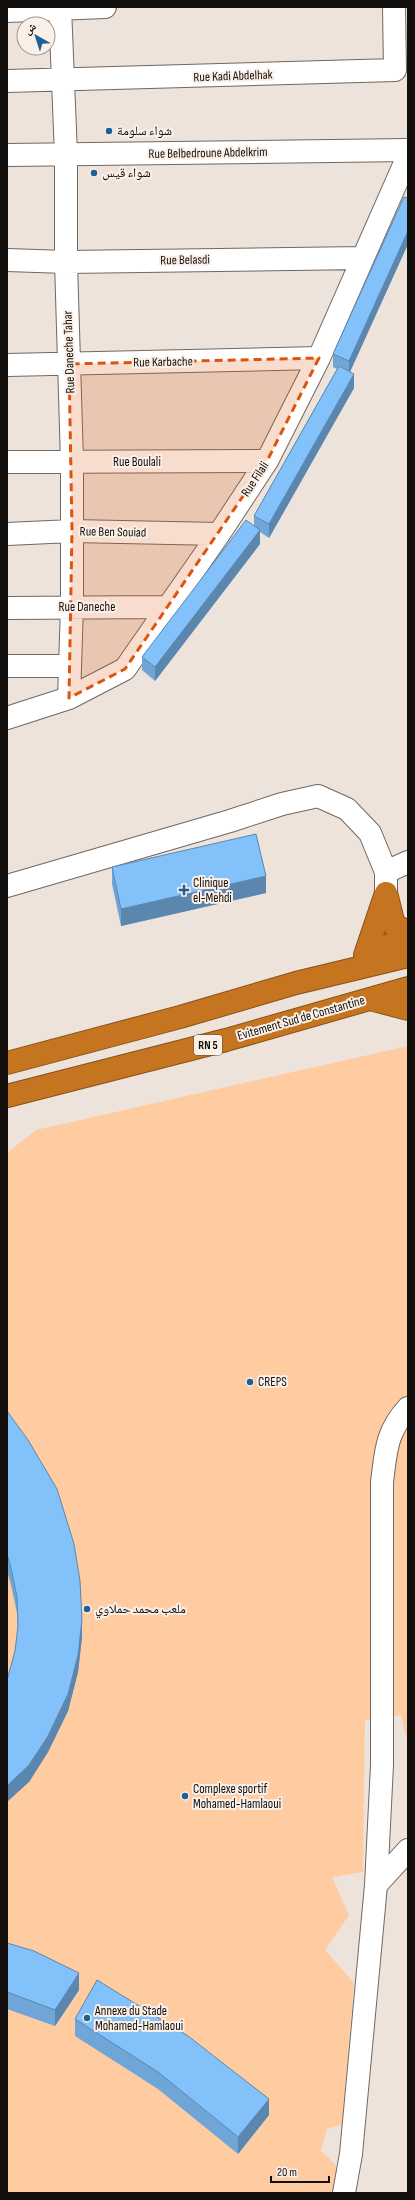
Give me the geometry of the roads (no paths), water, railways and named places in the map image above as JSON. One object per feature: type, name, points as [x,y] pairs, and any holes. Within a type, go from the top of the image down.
[{"type":"highway","points":[[386,882],[394,925],[408,932]]},
{"type":"highway","points":[[364,955],[386,882]]},
{"type":"highway","points":[[296,983],[408,938]]},
{"type":"highway","points":[[7,1063],[180,1017],[296,983],[408,956]]},
{"type":"highway","name":"Evitement Sud de Constantine","points":[[7,1096],[218,1042],[408,988]]},
{"type":"highway","points":[[369,999],[408,1009]]},
{"type":"street","points":[[7,11],[104,7]]},
{"type":"street","name":"Rue Kadi Abdelhak","points":[[7,81],[62,81],[396,70],[394,7]]},
{"type":"street","name":"Rue Daneche Tahar","points":[[60,8],[66,155],[66,262],[72,462],[72,606],[69,698]]},
{"type":"street","name":"Rue Belbedroune Abdelkrim","points":[[7,155],[408,150]]},
{"type":"street","name":"Rue Filali","points":[[7,718],[69,698],[125,669],[219,534],[267,461],[319,358],[408,156]]},
{"type":"street","name":"Rue Belasdi","points":[[7,260],[66,262],[363,258]]},
{"type":"street","name":"Rue Karbache","points":[[7,364],[319,358]]},
{"type":"street","name":"Rue Boulali","points":[[7,462],[267,461]]},
{"type":"street","name":"Rue Ben Souiad","points":[[7,534],[72,531],[219,534]]},
{"type":"street","name":"Rue Daneche","points":[[7,608],[72,606],[167,607]]},
{"type":"street","points":[[7,666],[70,666]]},
{"type":"street","points":[[7,886],[230,821],[282,804],[318,796],[347,809],[370,833],[386,882],[408,862]]},
{"type":"street","points":[[344,2193],[351,2154],[376,1886],[382,1765],[382,1482],[387,1447],[396,1422],[408,1408]]},
{"type":"street","points":[[376,1886],[408,1850]]},
{"type":"place","name":"شواء سلومة","points":[[109,131]]},
{"type":"place","name":"شواء قيس","points":[[94,173]]},
{"type":"place","name":"Clinique el-Mehdi","points":[[184,890]]},
{"type":"place","name":"CREPS","points":[[250,1382]]},
{"type":"place","name":"ملعب محمد حملاوي","points":[[87,1609]]},
{"type":"place","name":"Complexe sportif Mohamed-Hamlaoui","points":[[185,1796]]},
{"type":"place","name":"Annexe du Stade Mohamed-Hamlaoui","points":[[87,2018]]}]
